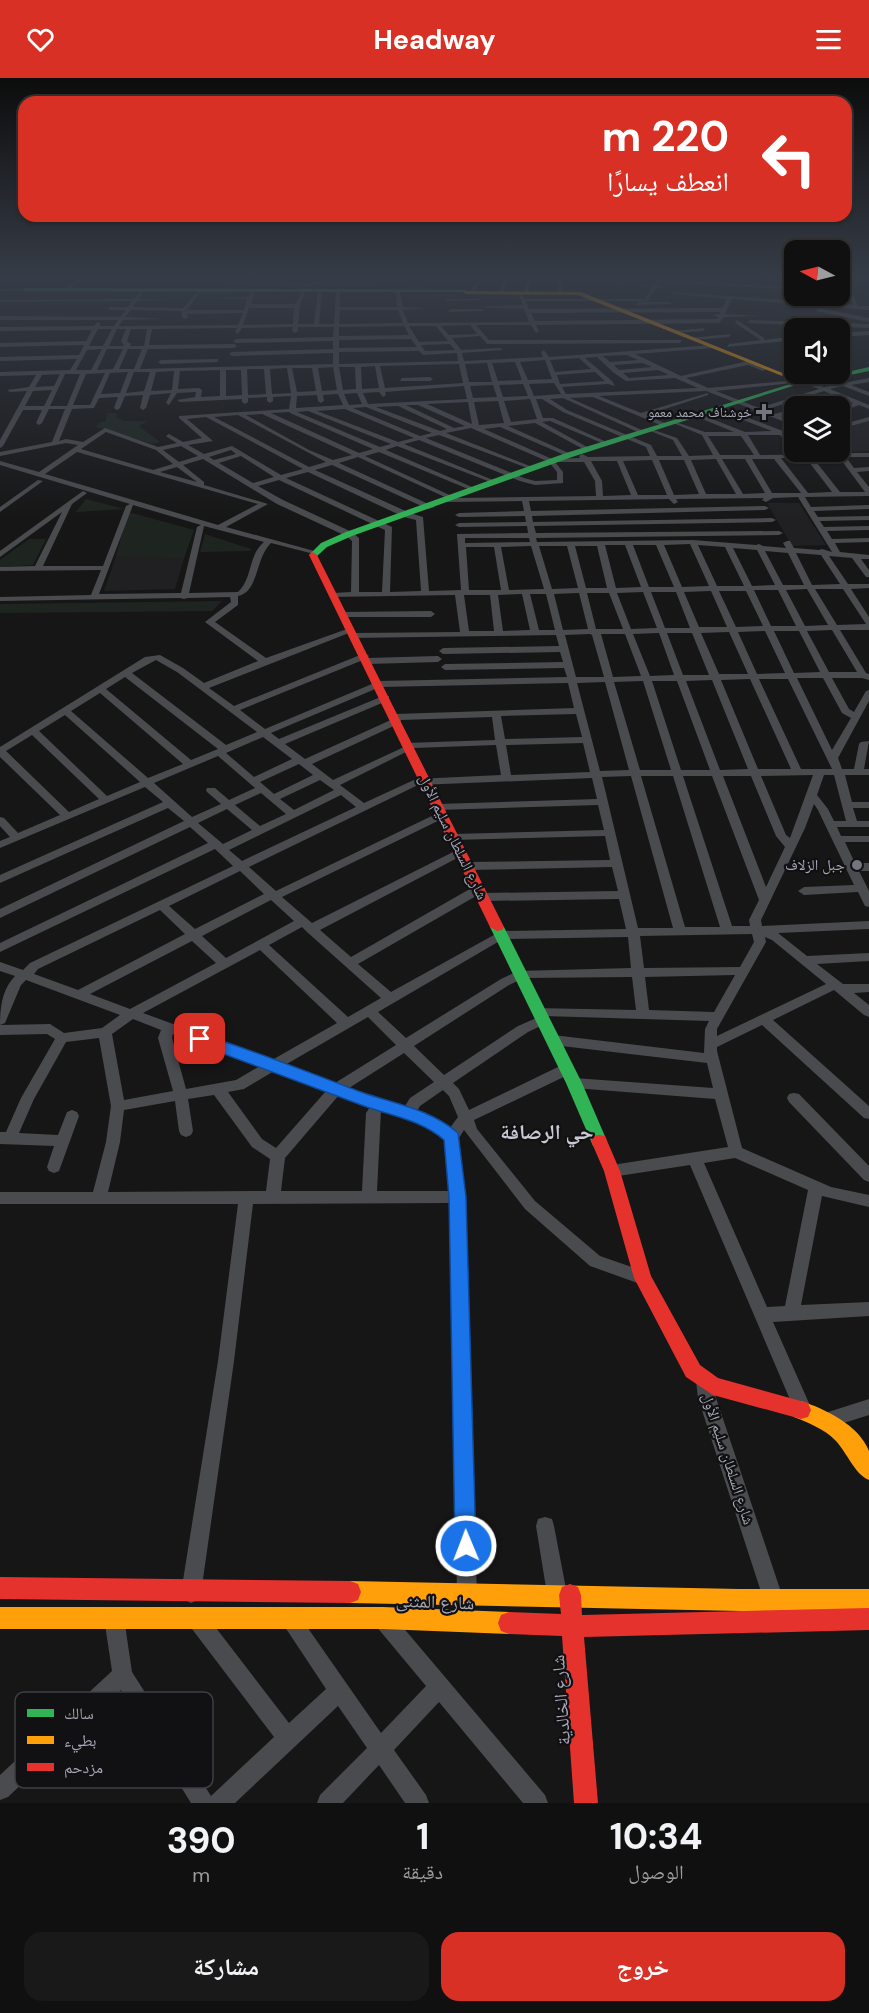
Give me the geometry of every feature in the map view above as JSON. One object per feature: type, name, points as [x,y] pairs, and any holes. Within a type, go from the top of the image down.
[{"type":"street","points":[[0,359],[20,358]]},
{"type":"street","points":[[72,373],[80,358]]},
{"type":"street","points":[[93,372],[100,358]]},
{"type":"street","points":[[21,408],[92,407],[119,358]]},
{"type":"street","points":[[117,408],[141,358]]},
{"type":"street","points":[[143,408],[155,371],[162,358]]},
{"type":"street","points":[[161,362],[175,358]]},
{"type":"street","points":[[223,415],[221,398],[229,358]]},
{"type":"street","points":[[267,411],[271,358]]},
{"type":"street","points":[[0,374],[269,367],[283,358]]},
{"type":"street","points":[[292,410],[294,358]]},
{"type":"street","points":[[304,358],[315,366],[552,358]]},
{"type":"street","points":[[337,358],[339,392],[345,406],[419,439],[535,483],[560,483],[560,472],[553,461],[417,402]]},
{"type":"street","points":[[428,358],[437,370]]},
{"type":"street","points":[[461,358],[476,427]]},
{"type":"street","points":[[485,358],[502,400],[508,424]]},
{"type":"street","points":[[512,358],[532,399],[537,420],[591,463],[601,490],[599,498]]},
{"type":"street","points":[[583,358],[618,391]]},
{"type":"street","points":[[602,358],[616,372],[631,381],[678,377],[748,363],[784,375]]},
{"type":"street","points":[[638,358],[701,387],[784,420]]},
{"type":"street","points":[[743,358],[784,374]]},
{"type":"street","points":[[547,359],[564,395],[646,431],[675,439],[697,477],[704,497]]},
{"type":"street","points":[[608,364],[644,361]]},
{"type":"street","points":[[412,363],[427,402]]},
{"type":"street","points":[[0,366],[77,364]]},
{"type":"street","points":[[377,364],[380,390],[387,404]]},
{"type":"street","points":[[549,366],[589,364]]},
{"type":"street","points":[[358,365],[359,391],[364,405],[532,468]]},
{"type":"street","points":[[315,366],[323,408]]},
{"type":"street","points":[[243,413],[244,368]]},
{"type":"street","points":[[616,372],[659,368]]},
{"type":"street","points":[[169,403],[175,392],[177,370]]},
{"type":"street","points":[[555,380],[597,370]]},
{"type":"street","points":[[54,444],[84,372]]},
{"type":"street","points":[[378,373],[401,372],[402,389],[407,403]]},
{"type":"street","points":[[0,454],[40,373]]},
{"type":"street","points":[[39,423],[63,373]]},
{"type":"street","points":[[180,400],[402,389],[467,381],[525,382],[604,376]]},
{"type":"street","points":[[850,377],[868,376]]},
{"type":"street","points":[[850,377],[868,376]]},
{"type":"street","points":[[402,380],[469,392]]},
{"type":"street","points":[[555,380],[610,382]]},
{"type":"street","points":[[386,594],[388,530],[380,524],[279,477],[224,442],[214,444],[181,417],[417,402],[532,399],[618,391],[784,382]]},
{"type":"street","points":[[564,395],[711,391],[784,383]]},
{"type":"street","points":[[850,383],[869,394]]},
{"type":"street","points":[[0,468],[32,478],[53,478],[219,528],[293,554],[314,553],[350,534],[453,500],[532,468],[580,454],[702,410],[738,402],[792,384]]},
{"type":"street","points":[[808,384],[841,396]]},
{"type":"street","points":[[759,410],[823,390],[832,384]]},
{"type":"street","points":[[10,390],[55,388]]},
{"type":"street","points":[[99,396],[199,390],[193,417]]},
{"type":"street","points":[[641,415],[711,391]]},
{"type":"street","points":[[659,392],[702,410],[782,433],[784,436]]},
{"type":"street","points":[[592,395],[641,415],[704,434],[782,433]]},
{"type":"street","points":[[545,398],[565,411],[649,446],[673,497],[681,521],[714,588],[796,770]]},
{"type":"street","points":[[850,400],[869,407]]},
{"type":"street","points":[[398,403],[454,430]]},
{"type":"street","points":[[850,406],[859,403]]},
{"type":"street","points":[[309,409],[495,482]]},
{"type":"street","points":[[292,410],[292,412],[376,450],[476,490]]},
{"type":"street","points":[[702,410],[743,433],[758,456]]},
{"type":"street","points":[[267,411],[453,500],[869,493],[866,484],[846,462]]},
{"type":"street","points":[[243,413],[283,438],[431,507]]},
{"type":"street","points":[[775,416],[784,413]]},
{"type":"street","points":[[208,416],[232,431],[308,469],[420,519],[425,593]]},
{"type":"street","points":[[253,484],[436,433],[499,424],[551,419],[606,443]]},
{"type":"street","points":[[850,424],[869,419]]},
{"type":"street","points":[[499,424],[580,454],[619,459],[784,455]]},
{"type":"street","points":[[0,510],[105,430],[158,449],[210,488]]},
{"type":"street","points":[[224,434],[232,431]]},
{"type":"street","points":[[704,434],[741,496]]},
{"type":"street","points":[[25,451],[32,436]]},
{"type":"street","points":[[169,436],[280,502],[350,534],[357,540],[355,594]]},
{"type":"street","points":[[158,449],[215,436]]},
{"type":"street","points":[[214,462],[237,451],[283,438]]},
{"type":"street","points":[[0,454],[25,451],[66,441],[84,444]]},
{"type":"street","points":[[76,450],[264,504],[219,528]]},
{"type":"street","points":[[153,472],[202,456],[237,451]]},
{"type":"street","points":[[0,454],[42,479],[83,493],[265,544]]},
{"type":"street","points":[[850,454],[869,455]]},
{"type":"street","points":[[747,456],[770,496]]},
{"type":"street","points":[[776,456],[803,495],[809,509],[837,553]]},
{"type":"street","points":[[619,459],[636,498]]},
{"type":"street","points":[[813,462],[838,495]]},
{"type":"street","points":[[251,469],[260,466]]},
{"type":"street","points":[[852,470],[869,469]]},
{"type":"street","points":[[233,473],[242,471]]},
{"type":"street","points":[[0,501],[32,478]]},
{"type":"street","points":[[0,555],[83,493]]},
{"type":"street","points":[[770,496],[763,505],[790,548],[809,586],[866,676]]},
{"type":"street","points":[[726,497],[737,520],[755,546],[803,629],[845,711],[855,716]]},
{"type":"street","points":[[583,498],[612,590],[646,679],[728,932]]},
{"type":"street","points":[[525,499],[532,534],[596,774],[633,932],[643,1014]]},
{"type":"street","points":[[453,500],[459,515],[465,634]]},
{"type":"street","points":[[38,569],[71,502]]},
{"type":"street","points":[[94,598],[130,506]]},
{"type":"street","points":[[809,509],[869,507]]},
{"type":"street","points":[[459,515],[765,508]]},
{"type":"street","points":[[815,519],[869,518]]},
{"type":"street","points":[[461,540],[497,544],[532,534],[591,523],[772,520]]},
{"type":"street","points":[[459,525],[532,534],[570,543],[692,542],[790,548],[869,557]]},
{"type":"street","points":[[184,597],[202,531],[201,527]]},
{"type":"street","points":[[822,529],[869,528]]},
{"type":"street","points":[[461,540],[532,534],[779,533]]},
{"type":"street","points":[[25,536],[54,536]]},
{"type":"street","points":[[829,541],[869,540]]},
{"type":"street","points":[[628,542],[714,772],[765,900]]},
{"type":"street","points":[[659,542],[781,836],[791,846]]},
{"type":"street","points":[[570,543],[680,932]]},
{"type":"street","points":[[0,599],[234,595],[248,589],[257,553],[265,544]]},
{"type":"street","points":[[497,544],[505,591]]},
{"type":"street","points":[[728,545],[826,748],[833,758],[852,824]]},
{"type":"street","points":[[203,687],[265,662],[352,633],[594,633],[803,629],[869,625],[822,551]]},
{"type":"street","name":"شارع السلطان سليم الأول","points":[[314,553],[574,1083],[612,1171],[643,1278],[693,1371],[704,1381],[707,1398],[774,1601]]},
{"type":"street","points":[[854,555],[869,575]]},
{"type":"street","points":[[0,569],[105,568]]},
{"type":"street","points":[[333,595],[869,586]]},
{"type":"street","points":[[525,591],[535,633]]},
{"type":"street","points":[[494,592],[500,633]]},
{"type":"street","points":[[234,595],[235,603],[209,622],[265,662]]},
{"type":"street","points":[[343,615],[431,614]]},
{"type":"street","points":[[233,710],[366,658],[564,649]]},
{"type":"street","points":[[67,816],[0,751],[102,690],[148,659],[157,657],[203,687],[363,807]]},
{"type":"street","points":[[445,667],[568,665]]},
{"type":"street","points":[[127,674],[222,751],[292,814]]},
{"type":"street","points":[[0,845],[379,684],[866,676]]},
{"type":"street","points":[[102,690],[189,764]]},
{"type":"street","points":[[833,758],[869,693]]},
{"type":"street","points":[[278,743],[386,698]]},
{"type":"street","points":[[66,711],[389,998]]},
{"type":"street","points":[[0,914],[227,804],[258,784],[303,761],[396,719],[579,711]]},
{"type":"street","points":[[496,714],[506,777]]},
{"type":"street","points":[[33,731],[106,800]]},
{"type":"street","points":[[0,948],[219,846],[259,831],[409,747],[587,740]]},
{"type":"street","points":[[0,1020],[16,983],[23,975],[44,961],[363,807],[425,780],[675,772],[796,770],[863,772],[864,744],[869,744]]},
{"type":"street","points":[[736,1152],[711,1052],[711,1029],[760,942],[755,920],[791,846],[820,771]]},
{"type":"street","points":[[274,798],[321,776]]},
{"type":"street","points":[[210,790],[259,831]]},
{"type":"street","points":[[812,796],[823,809],[866,894]]},
{"type":"street","points":[[0,879],[170,802]]},
{"type":"street","points":[[78,995],[194,934],[440,812],[602,802]]},
{"type":"street","points":[[848,806],[869,805]]},
{"type":"street","points":[[0,820],[17,838]]},
{"type":"street","points":[[830,824],[869,824]]},
{"type":"street","points":[[452,837],[610,833]]},
{"type":"street","points":[[838,839],[869,839]]},
{"type":"street","points":[[0,1030],[50,1029],[62,1038],[105,1032],[131,1014],[261,944],[307,925],[460,852]]},
{"type":"street","points":[[468,866],[617,863]]},
{"type":"street","points":[[851,867],[869,867]]},
{"type":"street","points":[[804,891],[866,894]]},
{"type":"street","points":[[350,963],[481,893],[624,895]]},
{"type":"street","points":[[161,905],[225,964]]},
{"type":"street","points":[[118,1106],[239,1085],[501,935],[728,932],[778,927],[869,925]]},
{"type":"street","points":[[758,930],[776,937],[869,1012]]},
{"type":"street","points":[[261,944],[346,1023]]},
{"type":"street","points":[[804,960],[869,957]]},
{"type":"street","points":[[0,966],[271,1066],[378,1104],[409,1112],[440,1127],[452,1137]]},
{"type":"street","points":[[273,1197],[279,1156],[336,1089],[522,974],[744,972]]},
{"type":"street","points":[[553,1040],[711,1052],[763,1019],[837,987],[869,988]]},
{"type":"street","points":[[368,1010],[454,1093],[472,1132],[530,1205],[595,1261],[643,1278]]},
{"type":"street","points":[[409,1112],[415,1101],[541,1015],[643,1014],[717,1017]]},
{"type":"street","points":[[763,1019],[869,1114]]},
{"type":"street","points":[[168,1028],[165,1038],[181,1095],[186,1131]]},
{"type":"street","points":[[99,1198],[113,1142],[118,1106],[105,1032]]},
{"type":"street","points":[[62,1038],[5,1138],[63,1141]]},
{"type":"street","points":[[467,1621],[457,1197],[452,1137],[465,1118],[567,1069]]},
{"type":"street","points":[[574,1083],[722,1094]]},
{"type":"street","points":[[218,1089],[257,1143],[279,1156]]},
{"type":"street","points":[[794,1098],[869,1176]]},
{"type":"street","points":[[369,1197],[373,1113],[378,1104]]},
{"type":"street","points":[[54,1167],[72,1116]]},
{"type":"street","points":[[612,1171],[736,1152],[829,1193],[869,1201]]},
{"type":"street","points":[[694,1157],[803,1410]]},
{"type":"street","points":[[792,1313],[816,1187]]},
{"type":"street","points":[[0,1198],[457,1197]]},
{"type":"street","points":[[246,1198],[226,1360],[190,1590],[194,1616],[288,1739]]},
{"type":"street","points":[[762,1315],[869,1309]]},
{"type":"street","points":[[704,1381],[713,1386],[803,1410],[828,1420],[849,1438],[869,1470]]},
{"type":"street","points":[[828,1420],[869,1407]]},
{"type":"street","points":[[545,1526],[563,1594]]},
{"type":"street","name":"شارع المثنى","points":[[0,1588],[563,1594],[774,1601],[869,1600]]},
{"type":"street","name":"شارع الخالدية","points":[[563,1594],[574,1626],[586,1803]]},
{"type":"street","name":"شارع المثنى","points":[[0,1618],[194,1616],[383,1618],[574,1626],[869,1619]]},
{"type":"street","points":[[288,1617],[418,1803]]},
{"type":"street","points":[[114,1618],[123,1675],[134,1692]]},
{"type":"street","points":[[383,1618],[537,1803]]},
{"type":"street","points":[[105,1692],[123,1675]]},
{"type":"street","points":[[328,1803],[440,1688]]},
{"type":"street","points":[[219,1803],[339,1691]]},
{"type":"street","points":[[0,1789],[15,1775]]},
{"type":"street","points":[[194,1788],[203,1803]]},
{"type":"shaded area","points":[[108,413],[117,413],[116,417],[124,421],[147,421],[139,426],[160,442],[152,444],[96,427],[100,422],[105,422]]},
{"type":"shaded area","points":[[869,421],[869,451],[850,452],[850,426]]},
{"type":"shaded area","points":[[86,499],[124,509],[76,512]]},
{"type":"shaded area","points":[[767,503],[799,503],[826,545],[792,546]]},
{"type":"shaded area","points":[[128,512],[194,530],[184,558],[116,556]]},
{"type":"shaded area","points":[[205,534],[251,549],[250,551],[200,552]]},
{"type":"shaded area","points":[[29,539],[46,539],[33,565],[0,567],[0,560]]},
{"type":"shaded area","points":[[185,555],[175,589],[104,591],[116,556]]},
{"type":"shaded area","points":[[222,601],[212,611],[0,613],[0,604]]},
{"type":"traffic: fast","points":[[850,373],[869,369]]},
{"type":"traffic: fast","points":[[313,555],[324,545],[349,534],[569,455],[796,384]]},
{"type":"traffic: fast","points":[[497,927],[574,1083],[599,1141]]},
{"type":"traffic: slow","points":[[743,358],[784,375]]},
{"type":"traffic: slow","points":[[801,1410],[824,1420],[841,1432],[869,1470]]},
{"type":"traffic: slow","points":[[350,1592],[739,1600],[869,1600]]},
{"type":"traffic: slow","points":[[0,1618],[383,1618],[509,1623]]},
{"type":"traffic: jam","points":[[313,555],[497,927]]},
{"type":"traffic: jam","points":[[599,1141],[612,1171],[643,1278],[693,1371],[713,1386],[801,1410]]},
{"type":"traffic: jam","points":[[0,1588],[350,1592]]},
{"type":"traffic: jam","points":[[570,1595],[586,1803]]},
{"type":"traffic: jam","points":[[509,1623],[574,1626],[869,1619]]},
{"type":"place","name":"خوشناف محمد معمو","points":[[764,412]]},
{"type":"place","name":"جبل الزلاف","points":[[857,865]]},
{"type":"district","name":"حي الرصافة","points":[[547,1132]]},
{"type":"route","points":[[200,1039],[378,1104],[409,1112],[440,1127],[452,1137],[457,1197],[466,1546]]}]
